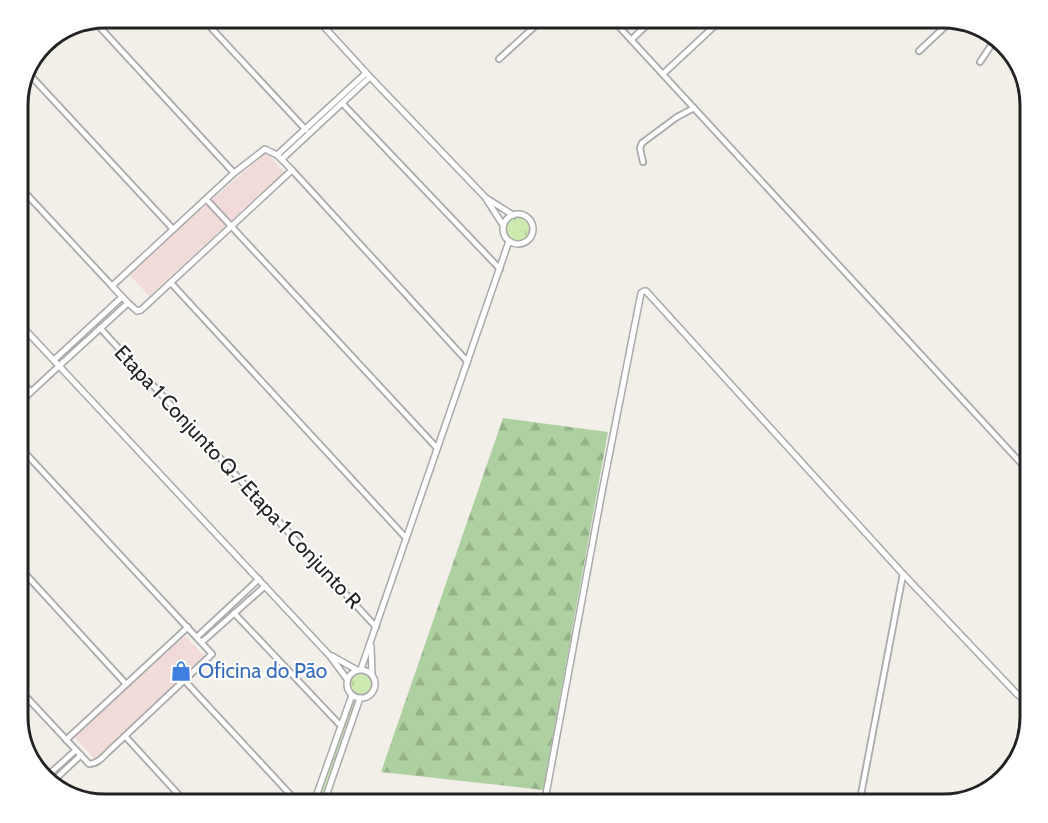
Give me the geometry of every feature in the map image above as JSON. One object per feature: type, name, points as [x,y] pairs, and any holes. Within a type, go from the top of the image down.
[{"type":"street","points":[[211,28],[309,134]]},
{"type":"street","points":[[325,28],[484,197],[503,225]]},
{"type":"street","points":[[499,60],[533,28]]},
{"type":"street","points":[[620,28],[1019,461]]},
{"type":"street","points":[[631,40],[644,28]]},
{"type":"street","points":[[663,74],[712,28]]},
{"type":"street","points":[[919,51],[943,28]]},
{"type":"street","points":[[101,29],[234,174]]},
{"type":"street","points":[[980,62],[991,46]]},
{"type":"street","points":[[280,157],[304,128],[368,75]]},
{"type":"street","points":[[280,157],[309,134],[368,75]]},
{"type":"street","points":[[33,78],[173,229]]},
{"type":"street","points":[[342,103],[500,269]]},
{"type":"street","points":[[643,162],[640,148],[642,143],[677,117],[694,108]]},
{"type":"street","points":[[112,286],[234,174],[263,149],[268,149],[280,157],[467,361]]},
{"type":"street","points":[[29,197],[137,311],[171,283],[292,170]]},
{"type":"street","points":[[484,197],[513,215],[522,215],[530,220],[532,233],[522,243],[513,243],[503,234],[503,225],[513,215]]},
{"type":"street","points":[[206,199],[437,448]]},
{"type":"street","points":[[371,645],[375,688],[369,696],[360,699],[346,688],[347,679],[352,672],[359,670],[371,645],[509,241]]},
{"type":"street","points":[[171,283],[406,538]]},
{"type":"street","points":[[546,794],[602,492],[641,293],[644,291],[903,574],[1019,696]]},
{"type":"street","points":[[54,360],[122,297]]},
{"type":"street","points":[[31,392],[128,303]]},
{"type":"street","name":"Etapa 1 Conjunto Q / Etapa 1 Conjunto R","points":[[100,328],[376,627]]},
{"type":"street","points":[[29,334],[330,656],[347,679]]},
{"type":"street","points":[[29,457],[212,654],[95,763],[88,764],[29,700]]},
{"type":"street","points":[[861,794],[903,574]]},
{"type":"street","points":[[29,578],[126,684]]},
{"type":"street","points":[[197,637],[259,579]]},
{"type":"street","points":[[202,642],[265,586]]},
{"type":"street","points":[[234,613],[341,726]]},
{"type":"street","points":[[66,740],[188,627]]},
{"type":"street","points":[[330,656],[372,675]]},
{"type":"street","points":[[184,680],[290,794]]},
{"type":"street","points":[[317,794],[352,695]]},
{"type":"street","points":[[327,794],[360,699]]},
{"type":"street","points":[[125,736],[178,794]]},
{"type":"street","points":[[52,772],[76,750]]},
{"type":"street","points":[[58,777],[81,755]]},
{"type":"shaded area","points":[[266,152],[284,172],[149,296],[129,274]]},
{"type":"shaded area","points":[[185,636],[204,656],[95,759],[74,737]]},
{"type":"green space","points":[[518,217],[523,218],[529,224],[529,234],[523,240],[518,241],[513,240],[507,234],[506,229],[507,224],[513,218]]},
{"type":"green space","points":[[503,418],[608,432],[543,790],[381,772]]},
{"type":"green space","points":[[357,673],[365,673],[372,680],[372,688],[365,695],[357,695],[350,688],[350,680]]},
{"type":"green space","points":[[353,700],[356,701],[324,794],[321,794]]},
{"type":"place","name":"Oficina do Pão","points":[[181,671]]}]
